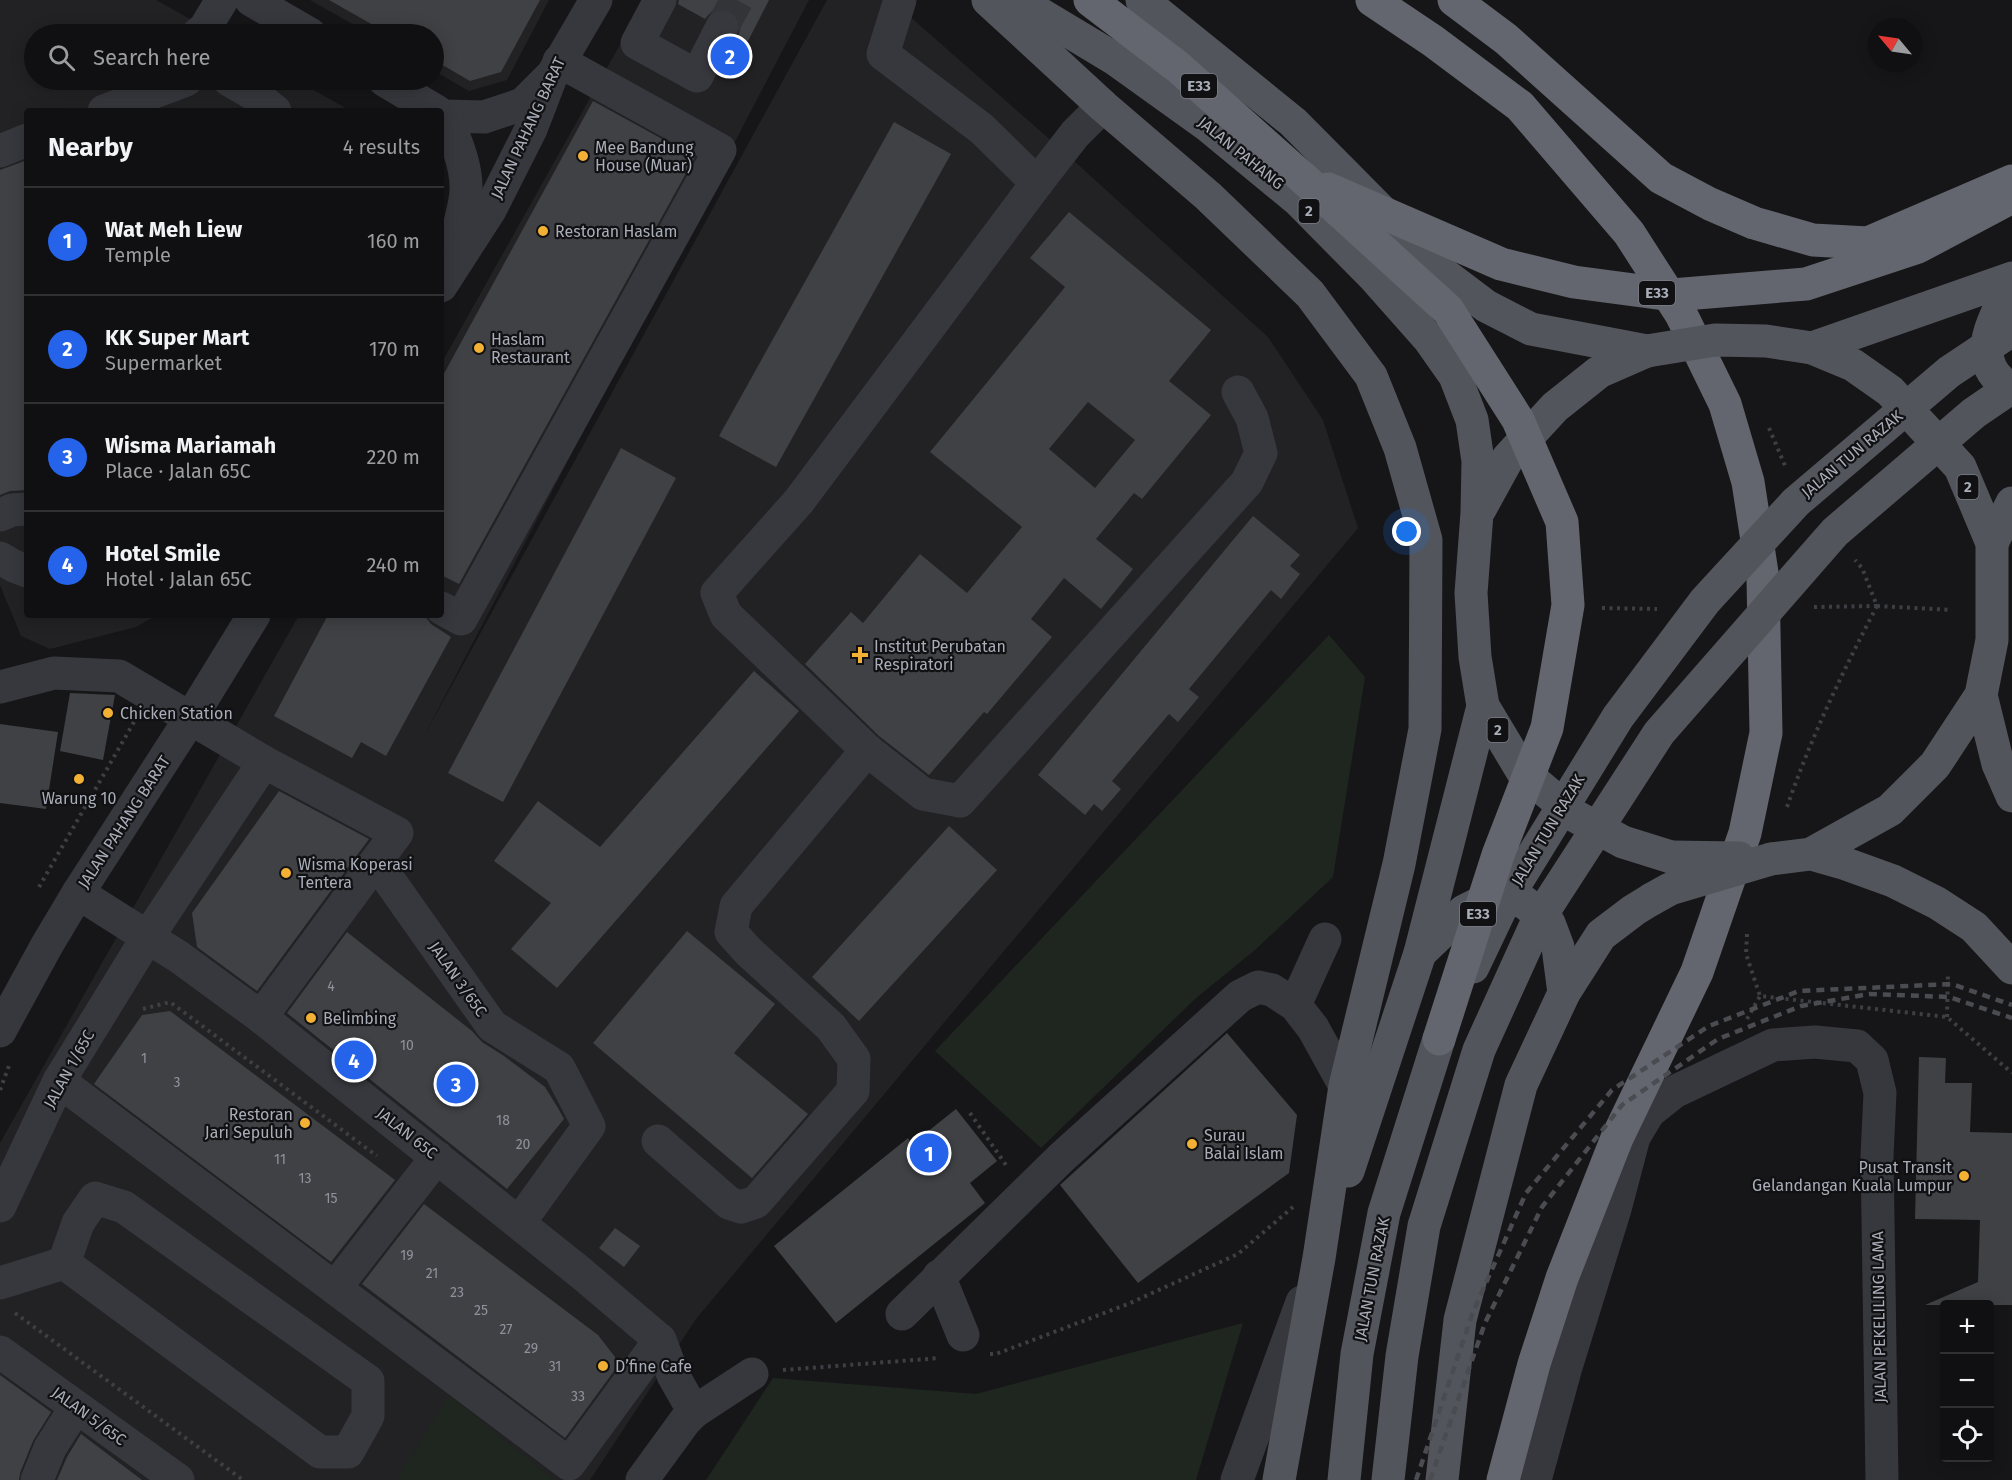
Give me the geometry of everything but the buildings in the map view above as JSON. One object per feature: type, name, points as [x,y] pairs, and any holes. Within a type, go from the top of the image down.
[{"type":"highway","name":"E33","points":[[1090,0],[1178,67],[1448,310],[1518,420],[1562,522],[1568,605],[1547,728],[1498,855],[1439,1038]]},
{"type":"highway","points":[[1372,0],[1433,41],[1520,106],[1629,233],[1681,314],[1725,404],[1748,482],[1763,579],[1766,733],[1745,833],[1697,972],[1617,1138],[1562,1278],[1534,1364],[1503,1480]]},
{"type":"highway","points":[[1454,0],[1506,39],[1661,178],[1710,204],[1754,223],[1813,240],[1868,243],[2012,181]]},
{"type":"highway","name":"E33","points":[[1303,178],[1501,264],[1574,282],[1672,296],[1806,284],[1918,247],[2012,197]]},
{"type":"main road","points":[[988,0],[1103,106],[1208,196],[1311,294],[1371,376],[1400,448],[1426,540],[1425,729],[1399,864],[1345,1086],[1319,1258],[1279,1480]]},
{"type":"main road","name":"JALAN PAHANG","points":[[1017,0],[1115,59],[1207,125],[1298,200],[1406,313],[1429,339],[1455,376],[1472,420],[1478,462],[1477,513]]},
{"type":"main road","name":"2","points":[[1142,0],[1293,122],[1445,275],[1486,306],[1531,329],[1647,351]]},
{"type":"main road","points":[[1812,348],[2012,278]]},
{"type":"main road","points":[[1388,1480],[1402,1356],[1424,1226],[1479,1050],[1538,920],[1659,733],[1835,532],[1974,413],[2012,388],[1994,373],[1988,363],[1987,351],[1988,336],[1995,316],[2012,285]]},
{"type":"main road","name":"JALAN TUN RAZAK","points":[[1344,1480],[1358,1354],[1384,1213],[1439,1038],[1509,894],[1618,717],[1705,601],[1796,502],[1949,372],[2012,330]]},
{"type":"main road","name":"2","points":[[1715,340],[1766,341],[1812,348],[1853,366],[1890,391],[1960,467],[1992,543],[1992,640],[1981,694],[1935,765],[1890,810],[1811,854],[1771,859],[1671,857],[1623,842],[1575,816],[1522,771],[1483,706],[1475,657],[1471,593],[1477,513],[1508,459],[1555,407],[1599,372],[1647,351],[1715,340]]},
{"type":"main road","points":[[1992,543],[2012,503]]},
{"type":"main road","name":"2","points":[[1981,694],[1998,764],[2012,796]]},
{"type":"main road","points":[[1319,1258],[1420,953],[1483,706]]},
{"type":"main road","name":"2","points":[[1811,854],[1893,881],[1937,903],[1974,927],[2012,968]]},
{"type":"main road","points":[[1443,1480],[1460,1320],[1521,1085],[1564,993],[1601,935],[1634,910],[1670,889],[1771,859]]},
{"type":"main road","points":[[1420,953],[1464,911],[1494,896],[1524,902],[1549,923],[1558,947],[1564,993]]},
{"type":"street","points":[[207,24],[222,0]]},
{"type":"street","points":[[251,0],[287,24]]},
{"type":"street","name":"JALAN PAHANG BARAT","points":[[444,280],[490,210],[531,129],[555,69],[596,0]]},
{"type":"street","points":[[660,0],[637,43],[697,76],[722,27]]},
{"type":"street","points":[[900,0],[883,54],[982,129],[1037,183]]},
{"type":"street","points":[[444,114],[484,117],[522,104],[555,69],[720,150],[461,619],[444,610]]},
{"type":"street","points":[[112,108],[160,90]]},
{"type":"street","points":[[400,90],[430,108]]},
{"type":"street","points":[[1103,106],[1075,134],[1037,183],[799,501],[717,593],[726,615],[867,750],[923,794],[960,801],[1246,482],[1261,453],[1252,418],[1238,392]]},
{"type":"street","points":[[444,120],[453,132],[460,153],[466,191],[444,280]]},
{"type":"street","points":[[0,151],[24,141]]},
{"type":"street","points":[[0,515],[12,510],[24,509]]},
{"type":"street","points":[[0,558],[24,570]]},
{"type":"street","name":"JALAN PAHANG BARAT","points":[[0,1031],[78,893],[252,618]]},
{"type":"street","points":[[0,687],[54,673],[119,676],[264,762],[397,833],[327,920],[261,1017]]},
{"type":"street","points":[[658,1141],[729,1203],[741,1207],[756,1202],[853,1091],[854,1059],[831,1027],[748,951],[731,932],[736,906],[867,750]]},
{"type":"street","name":"JALAN 1/65C","points":[[0,1206],[59,1081],[147,938],[264,762]]},
{"type":"street","name":"JALAN 3/65C","points":[[379,853],[492,1026],[560,1068],[589,1126],[518,1221]]},
{"type":"street","name":"JALAN 65C","points":[[78,893],[179,957],[261,1017],[518,1221],[660,1340]]},
{"type":"street","points":[[1295,1005],[1325,939]]},
{"type":"street","points":[[902,1314],[1025,1192],[1240,996],[1258,987],[1272,990],[1295,1005],[1313,1028],[1345,1086]]},
{"type":"street","name":"JALAN PEKELILING LAMA","points":[[1535,1480],[1566,1366],[1615,1209],[1634,1137],[1649,1112],[1674,1092],[1773,1045],[1815,1042],[1857,1047],[1872,1060],[1880,1093],[1877,1155],[1882,1480]]},
{"type":"street","points":[[59,1081],[569,1464],[660,1340]]},
{"type":"street","points":[[335,1288],[437,1157]]},
{"type":"street","points":[[5,1296],[64,1263],[78,1222],[95,1198],[124,1207],[368,1381],[368,1416],[348,1452],[320,1452],[64,1263]]},
{"type":"street","points":[[1237,1480],[1319,1258]]},
{"type":"street","points":[[939,1275],[964,1349]]},
{"type":"street","points":[[660,1340],[673,1376],[694,1412]]},
{"type":"street","name":"JALAN 5/65C","points":[[0,1352],[178,1480]]},
{"type":"street","points":[[642,1480],[694,1412],[766,1372]]},
{"type":"street","points":[[37,1480],[50,1448],[76,1407]]},
{"type":"path","points":[[1877,606],[1952,610]]},
{"type":"path","points":[[1591,608],[1658,609]]},
{"type":"path","points":[[35,895],[150,695]]},
{"type":"path","points":[[1947,1017],[1948,972]]},
{"type":"path","points":[[114,993],[140,1009],[170,1002],[415,1185]]},
{"type":"path","points":[[970,1113],[1025,1192]]},
{"type":"path","points":[[766,1372],[964,1349],[996,1354],[1128,1304],[1238,1254],[1296,1204]]},
{"type":"path","points":[[5,1296],[243,1480]]},
{"type":"shaded area","points":[[0,0],[156,0],[199,24],[24,24],[24,90],[314,90],[346,108],[24,108],[24,618],[152,618],[136,627],[50,649],[21,636],[0,585]]},
{"type":"shaded area","points":[[310,0],[549,0],[507,80],[469,91],[444,77],[444,24],[352,24]]},
{"type":"shaded area","points":[[645,0],[809,0],[423,738],[827,0],[891,0],[1062,150],[1268,337],[1323,420],[1358,528],[696,1319],[590,1480],[0,1480],[0,1143],[297,618],[444,618],[444,359]]},
{"type":"shaded area","points":[[1329,635],[1365,677],[1333,877],[1255,950],[1195,999],[1041,1148],[935,1051]]},
{"type":"shaded area","points":[[1243,1323],[1196,1480],[706,1480],[773,1378],[976,1394]]},
{"type":"shaded area","points":[[449,1395],[554,1480],[396,1480]]},
{"type":"tunnel","points":[[722,27],[737,0]]},
{"type":"railway","points":[[1416,1480],[1473,1312],[1526,1193],[1612,1090],[1709,1026],[1799,991],[1952,984],[2012,1005]]},
{"type":"railway","points":[[1430,1480],[1485,1323],[1542,1207],[1622,1105],[1718,1039],[1801,1006],[1869,994],[1949,997],[2012,1018]]},
{"type":"place","name":"KK Super Mart","points":[[730,56]]},
{"type":"place","name":"Mee Bandung House (Muar)","points":[[583,156]]},
{"type":"place","name":"Restoran Haslam","points":[[543,231]]},
{"type":"place","name":"Haslam Restaurant","points":[[479,348]]},
{"type":"place","name":"Institut Perubatan Respiratori","points":[[860,655]]},
{"type":"place","name":"Chicken Station","points":[[108,713]]},
{"type":"place","name":"Warung 10","points":[[79,779]]},
{"type":"place","name":"Wisma Koperasi Tentera","points":[[286,873]]},
{"type":"place","name":"Belimbing","points":[[311,1018]]},
{"type":"place","name":"Hotel Smile","points":[[354,1060]]},
{"type":"place","name":"Wisma Mariamah","points":[[456,1084]]},
{"type":"place","name":"Restoran Jari Sepuluh","points":[[305,1123]]},
{"type":"place","name":"Surau Balai Islam","points":[[1192,1144]]},
{"type":"place","name":"Wat Meh Liew","points":[[929,1153]]},
{"type":"place","name":"Pusat Transit Gelandangan Kuala Lumpur","points":[[1964,1176]]},
{"type":"place","name":"D’fine Cafe","points":[[603,1366]]}]
